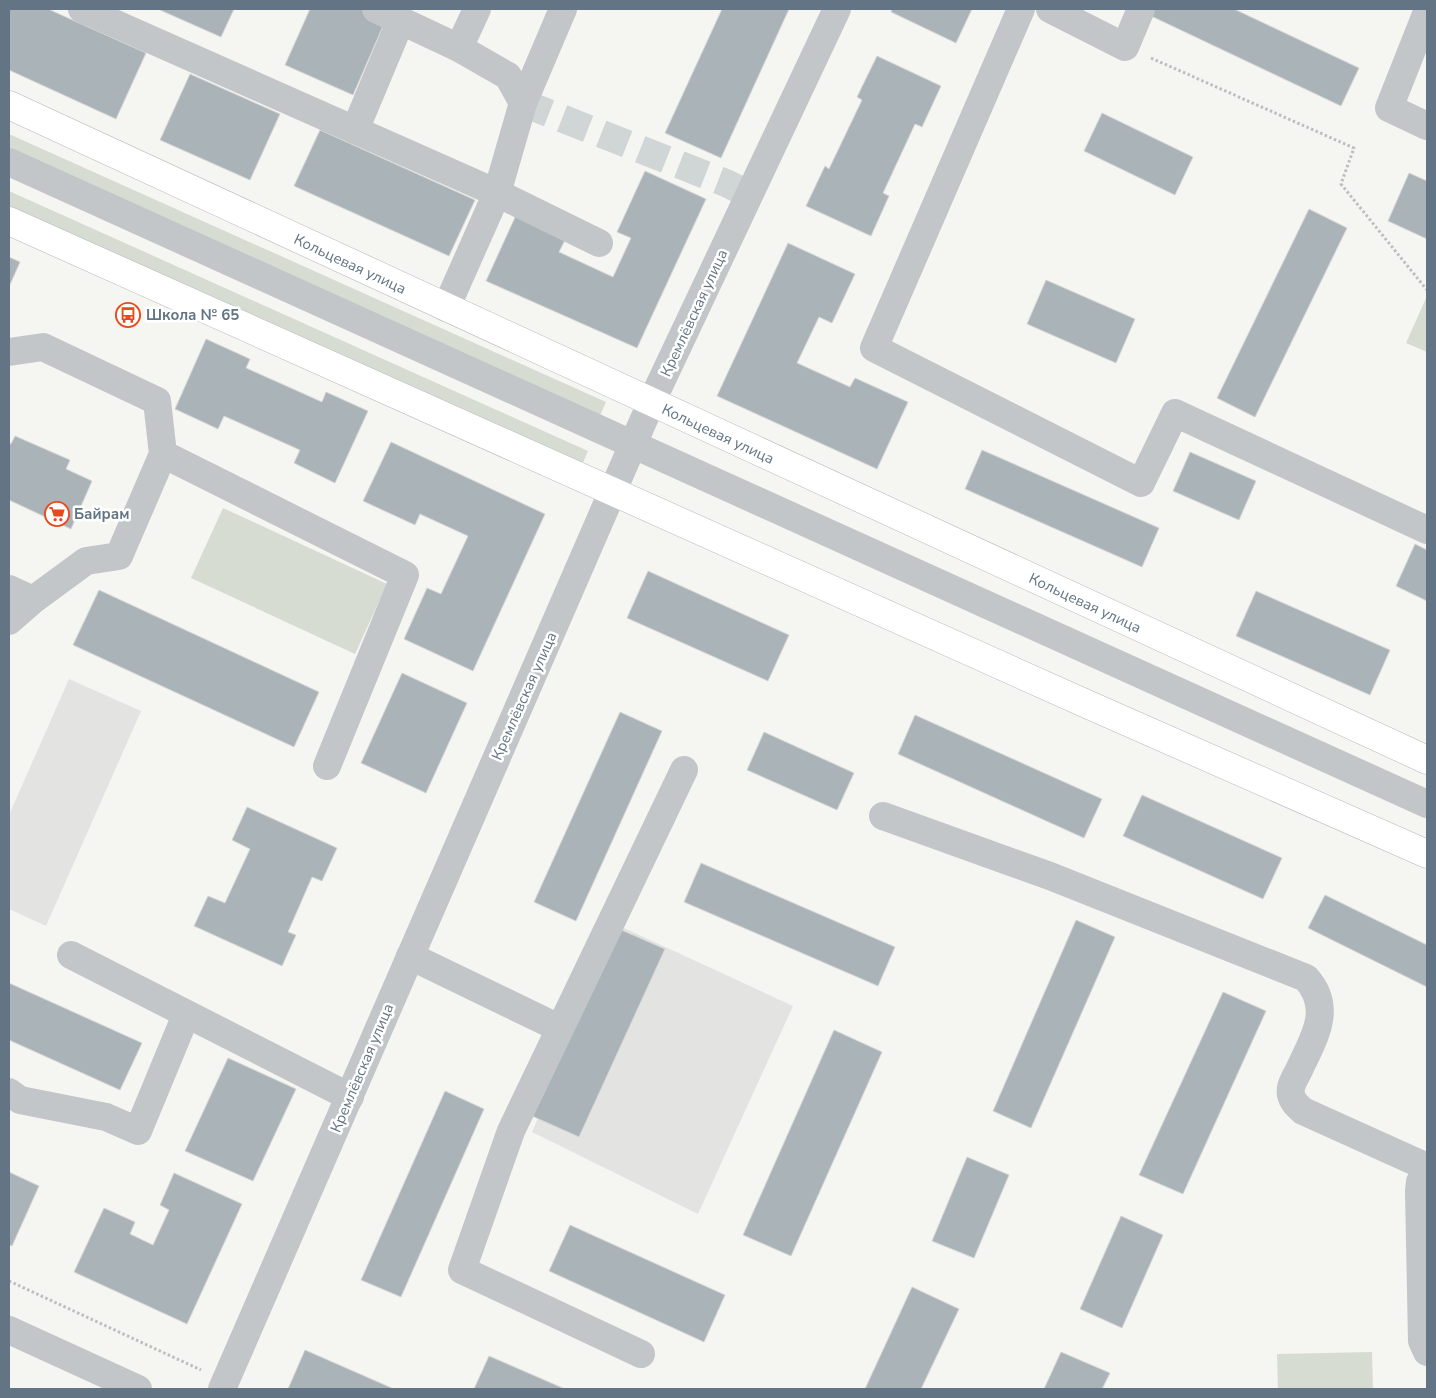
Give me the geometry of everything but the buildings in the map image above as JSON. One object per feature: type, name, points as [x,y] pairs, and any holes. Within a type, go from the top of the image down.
[{"type":"main road","name":"Кольцевая улица","points":[[9,105],[1427,760]]},
{"type":"main road","points":[[9,221],[1080,701],[1427,854]]},
{"type":"street","points":[[82,9],[498,193],[600,243]]},
{"type":"street","points":[[376,9],[459,48],[508,76],[523,102]]},
{"type":"street","points":[[459,48],[477,9]]},
{"type":"street","points":[[446,308],[498,193],[523,102],[563,9]]},
{"type":"street","name":"Кремлёвская улица","points":[[223,1386],[651,403],[837,9]]},
{"type":"street","points":[[1021,9],[874,348],[1141,483],[1175,412],[1427,530]]},
{"type":"street","points":[[1050,9],[1125,47],[1141,9]]},
{"type":"street","points":[[1427,12],[1389,108],[1427,126]]},
{"type":"street","points":[[355,130],[401,20]]},
{"type":"street","points":[[9,162],[1427,804]]},
{"type":"street","points":[[9,352],[43,347],[157,401],[162,454],[119,556],[86,560],[21,594],[9,621]]},
{"type":"street","points":[[162,454],[405,575],[327,766]]},
{"type":"street","points":[[641,1354],[462,1270],[511,1131],[684,770]]},
{"type":"street","points":[[883,816],[1050,876],[1306,978],[1317,992],[1321,1014],[1318,1029],[1291,1088],[1293,1102],[1303,1110],[1427,1168],[1418,1191],[1422,1341],[1427,1352]]},
{"type":"street","points":[[70,955],[350,1096]]},
{"type":"street","points":[[410,956],[559,1028]]},
{"type":"street","points":[[9,1092],[20,1100],[106,1117],[138,1131],[186,1015]]},
{"type":"street","points":[[9,1330],[138,1389]]},
{"type":"path","points":[[1125,47],[1354,148],[1341,184],[1427,290]]},
{"type":"path","points":[[9,1281],[223,1386]]},
{"type":"shaded area","points":[[9,134],[606,402],[599,418],[9,153]]},
{"type":"shaded area","points":[[9,191],[588,451],[581,467],[9,210]]},
{"type":"shaded area","points":[[1427,296],[1427,352],[1406,343]]},
{"type":"shaded area","points":[[223,508],[387,584],[355,654],[191,578]]},
{"type":"shaded area","points":[[69,679],[141,711],[46,926],[9,909],[9,815]]},
{"type":"shaded area","points":[[622,927],[793,1006],[698,1214],[532,1132]]},
{"type":"shaded area","points":[[1372,1352],[1373,1389],[1278,1389],[1277,1354]]},
{"type":"tunnel","points":[[523,103],[726,183],[750,195]]},
{"type":"place","name":"Школа № 65","points":[[128,315]]},
{"type":"place","name":"Байрам","points":[[57,514]]}]
